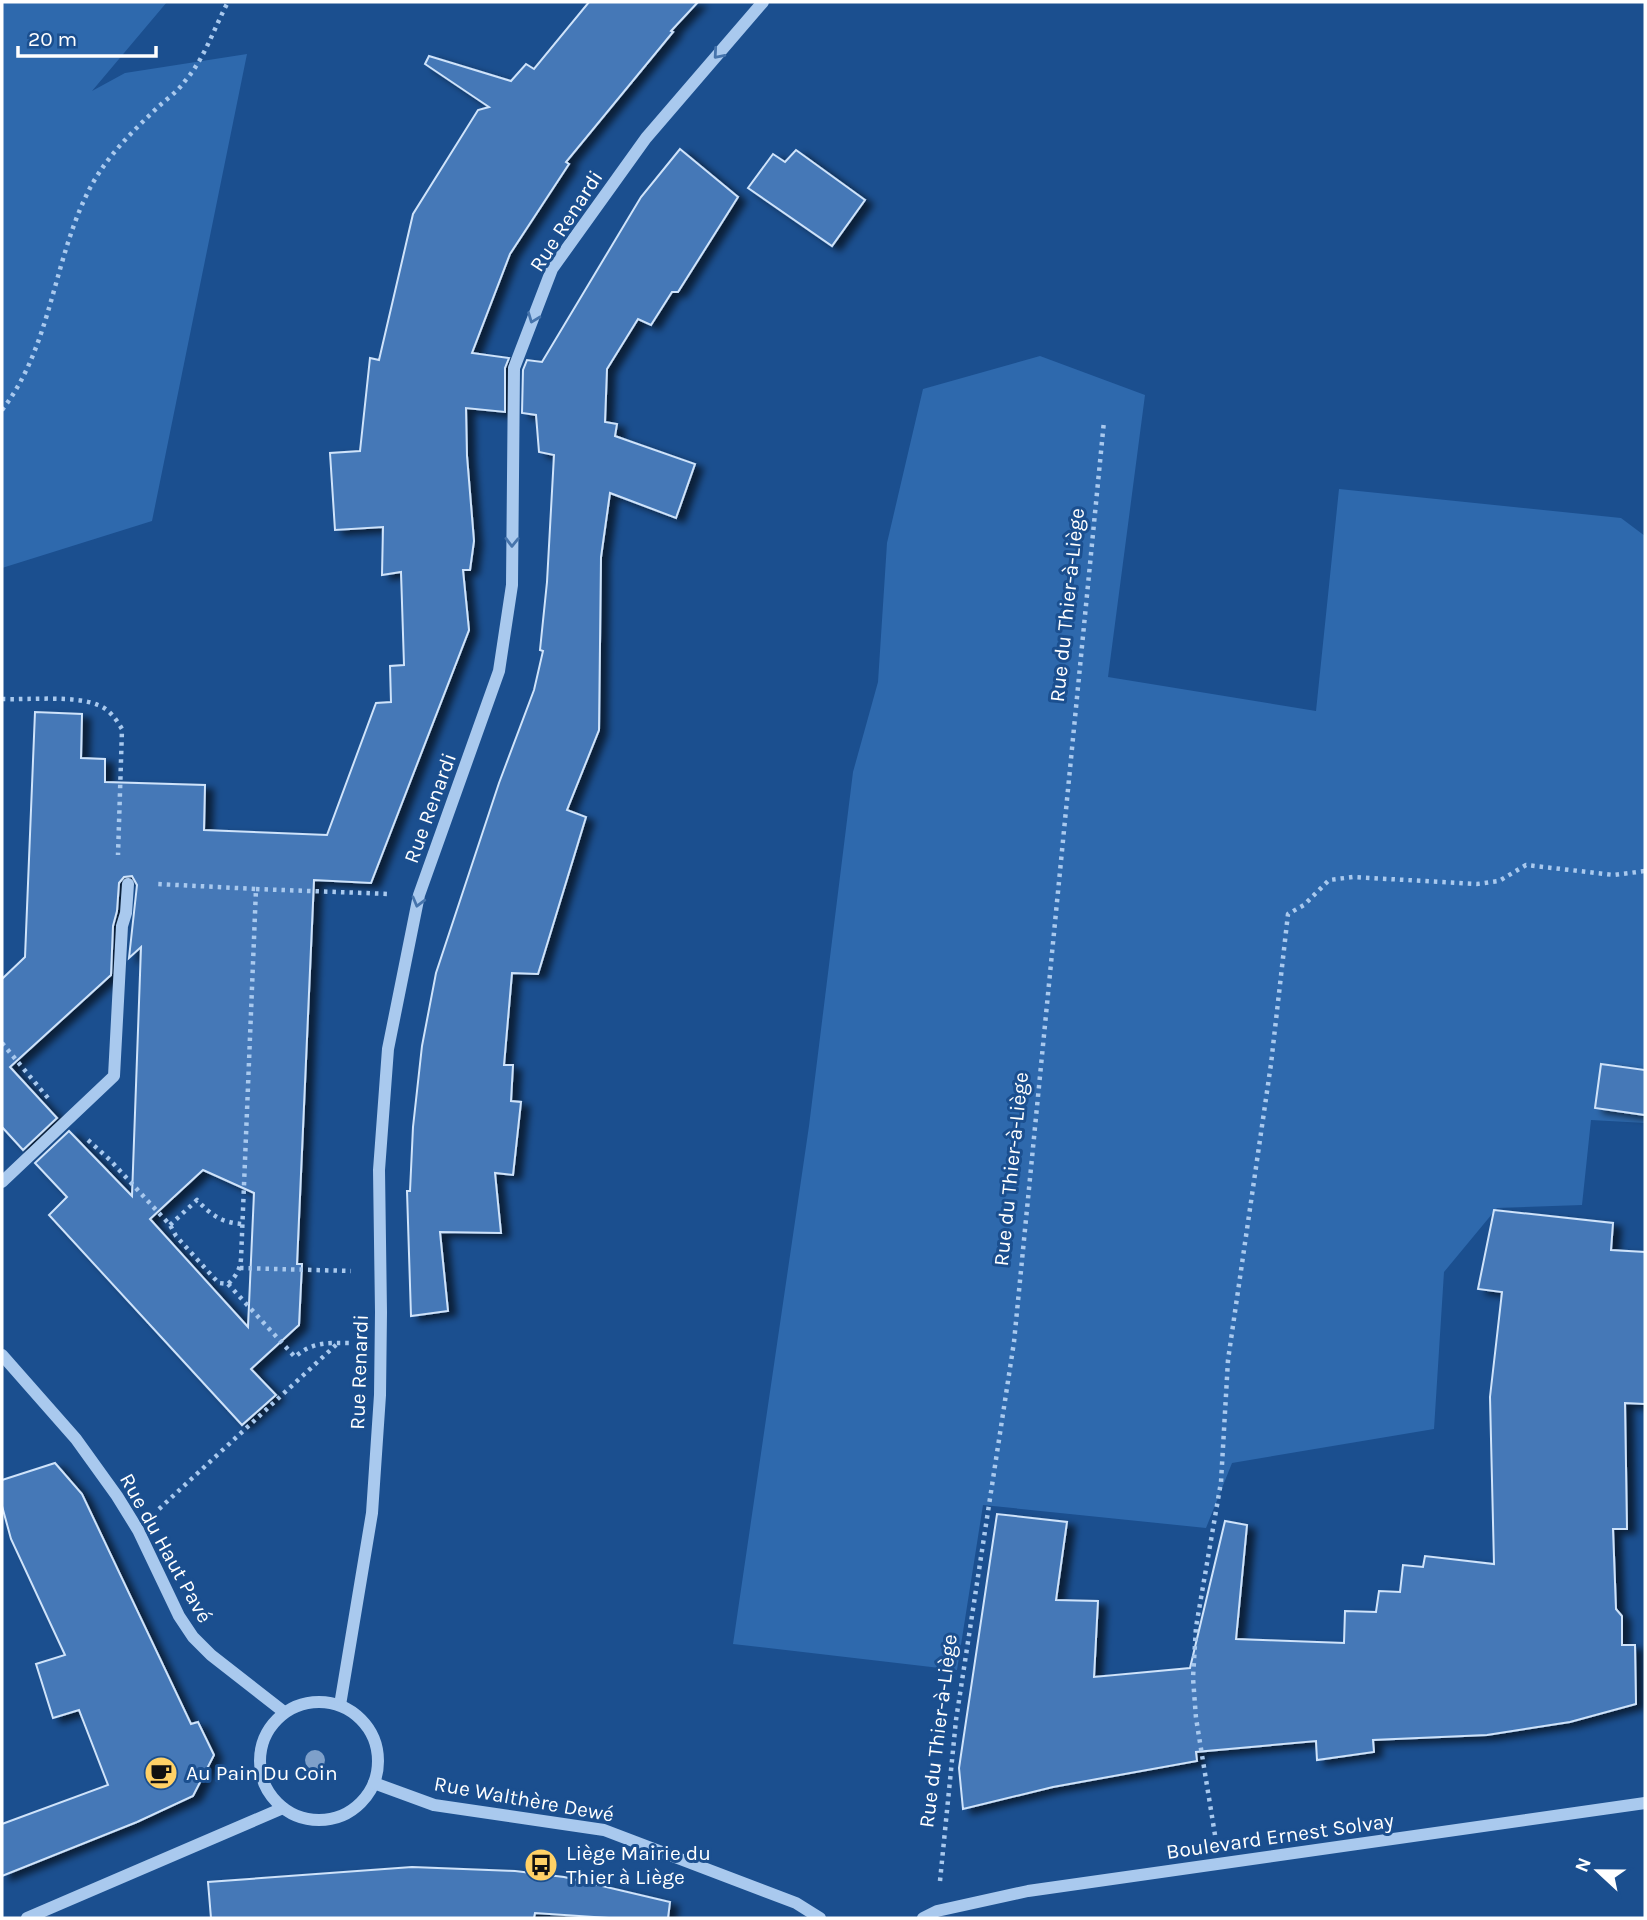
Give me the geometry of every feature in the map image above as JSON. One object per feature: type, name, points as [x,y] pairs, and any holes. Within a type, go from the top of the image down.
[{"type":"street","name":"Rue Renardi","points":[[340,1705],[372,1513],[380,1395],[379,1170],[384,1079],[419,895],[499,671],[512,585],[514,368],[552,269],[646,138],[763,2]]},
{"type":"street","points":[[2,1182],[114,1076],[122,926],[126,913],[128,884]]},
{"type":"street","name":"Rue du Haut Pavé","points":[[2,1355],[96,1465],[138,1530],[179,1616],[193,1637],[211,1655],[284,1712]]},
{"type":"street","points":[[320,1701],[340,1705],[367,1725],[377,1749],[379,1762],[374,1783],[364,1800],[348,1813],[317,1821],[300,1818],[269,1795],[261,1776],[261,1749],[270,1727],[284,1712],[305,1703],[320,1701]]},
{"type":"street","name":"Rue Walthère Dewé","points":[[374,1783],[435,1805],[604,1830],[796,1903],[820,1918]]},
{"type":"street","name":"Boulevard Ernest Solvay","points":[[923,1918],[1028,1891],[1645,1803]]},
{"type":"street","points":[[27,1918],[283,1808]]},
{"type":"path","points":[[2,410],[16,392],[36,351],[69,238],[90,188],[116,148],[185,82],[205,50],[228,2]]},
{"type":"path","name":"Rue du Thier-à-Liège","points":[[939,1915],[956,1720],[1014,1342],[1104,421]]},
{"type":"path","points":[[2,699],[83,702],[100,705],[113,715],[122,729],[118,860],[122,876],[128,884]]},
{"type":"path","points":[[1219,1864],[1194,1692],[1196,1627],[1221,1482],[1228,1360],[1288,915],[1304,905],[1329,880],[1353,877],[1477,884],[1499,881],[1526,865],[1614,875],[1645,871]]},
{"type":"path","points":[[176,885],[419,895]]},
{"type":"path","points":[[228,1284],[240,1268],[256,889]]},
{"type":"path","points":[[243,1224],[220,1220],[209,1214],[197,1200],[170,1226],[214,1278],[219,1283],[228,1284],[295,1357],[306,1347],[320,1343],[381,1344]]},
{"type":"path","points":[[240,1268],[381,1272]]},
{"type":"path","points":[[138,1530],[338,1343]]},
{"type":"shaded area","points":[[2,2],[167,2],[92,91],[125,73],[247,54],[152,521],[2,568]]},
{"type":"shaded area","points":[[1040,356],[1145,395],[1108,677],[1316,711],[1339,489],[1621,518],[1645,536],[1645,1123],[1591,1120],[1582,1205],[1497,1208],[1444,1272],[1434,1429],[1232,1463],[1206,1528],[983,1505],[957,1670],[733,1644],[809,1126],[853,772],[878,682],[887,543],[923,389]]},
{"type":"building","points":[[589,2],[698,2],[671,31],[673,32],[566,162],[569,164],[510,254],[472,353],[509,358],[505,368],[505,412],[466,408],[474,541],[470,570],[463,570],[469,630],[371,883],[314,880],[297,1264],[302,1264],[299,1325],[251,1369],[276,1395],[242,1425],[49,1215],[67,1197],[35,1163],[69,1131],[132,1196],[141,947],[129,958],[137,885],[132,876],[124,877],[119,883],[113,926],[111,975],[10,1067],[57,1118],[23,1150],[2,1127],[2,979],[25,957],[35,712],[82,714],[81,758],[105,759],[105,782],[205,785],[204,830],[327,835],[376,703],[391,702],[390,666],[404,665],[401,572],[382,575],[383,527],[335,530],[330,453],[360,451],[370,358],[379,360],[413,214],[478,110],[489,107],[425,64],[429,56],[511,81],[526,64],[534,69]],"holes":[[[203,1170],[254,1193],[248,1327],[150,1219]]]},
{"type":"building","points":[[680,149],[738,197],[678,292],[672,292],[651,325],[638,319],[607,369],[605,422],[617,424],[615,436],[695,464],[676,518],[610,493],[601,557],[599,730],[567,810],[586,817],[538,974],[512,973],[504,1065],[513,1065],[511,1101],[521,1102],[513,1175],[495,1173],[501,1233],[440,1232],[448,1311],[411,1316],[407,1191],[410,1191],[413,1127],[422,1046],[436,973],[499,783],[534,690],[543,651],[540,650],[547,582],[554,455],[539,452],[536,415],[522,413],[523,370],[527,360],[542,362],[641,197]]},
{"type":"building","points":[[796,150],[865,200],[832,246],[748,188],[773,154],[785,162]]},
{"type":"building","points":[[1601,1064],[1645,1070],[1645,1115],[1595,1108]]},
{"type":"building","points":[[1494,1210],[1613,1223],[1611,1250],[1645,1252],[1645,1404],[1625,1403],[1627,1529],[1613,1529],[1616,1609],[1622,1616],[1622,1645],[1635,1645],[1636,1704],[1570,1722],[1487,1735],[1373,1740],[1374,1752],[1317,1760],[1316,1741],[1196,1752],[1197,1761],[1053,1787],[963,1809],[959,1768],[997,1514],[1067,1522],[1056,1600],[1098,1601],[1094,1677],[1190,1668],[1225,1521],[1247,1525],[1236,1639],[1344,1643],[1345,1611],[1376,1612],[1379,1591],[1400,1592],[1403,1565],[1423,1567],[1425,1556],[1494,1564],[1490,1397],[1502,1292],[1478,1289]]},
{"type":"building","points":[[55,1463],[82,1494],[191,1724],[198,1722],[214,1755],[193,1796],[137,1822],[2,1876],[2,1824],[108,1785],[79,1710],[53,1718],[36,1664],[65,1655],[11,1539],[2,1506],[2,1480]]},
{"type":"building","points":[[412,1867],[515,1871],[564,1877],[670,1902],[668,1918],[609,1918],[535,1913],[534,1918],[211,1918],[208,1882]]},
{"type":"place","name":"Au Pain Du Coin","points":[[161,1773]]},
{"type":"place","name":"Liège Mairie du Thier à Liège","points":[[541,1865]]}]
